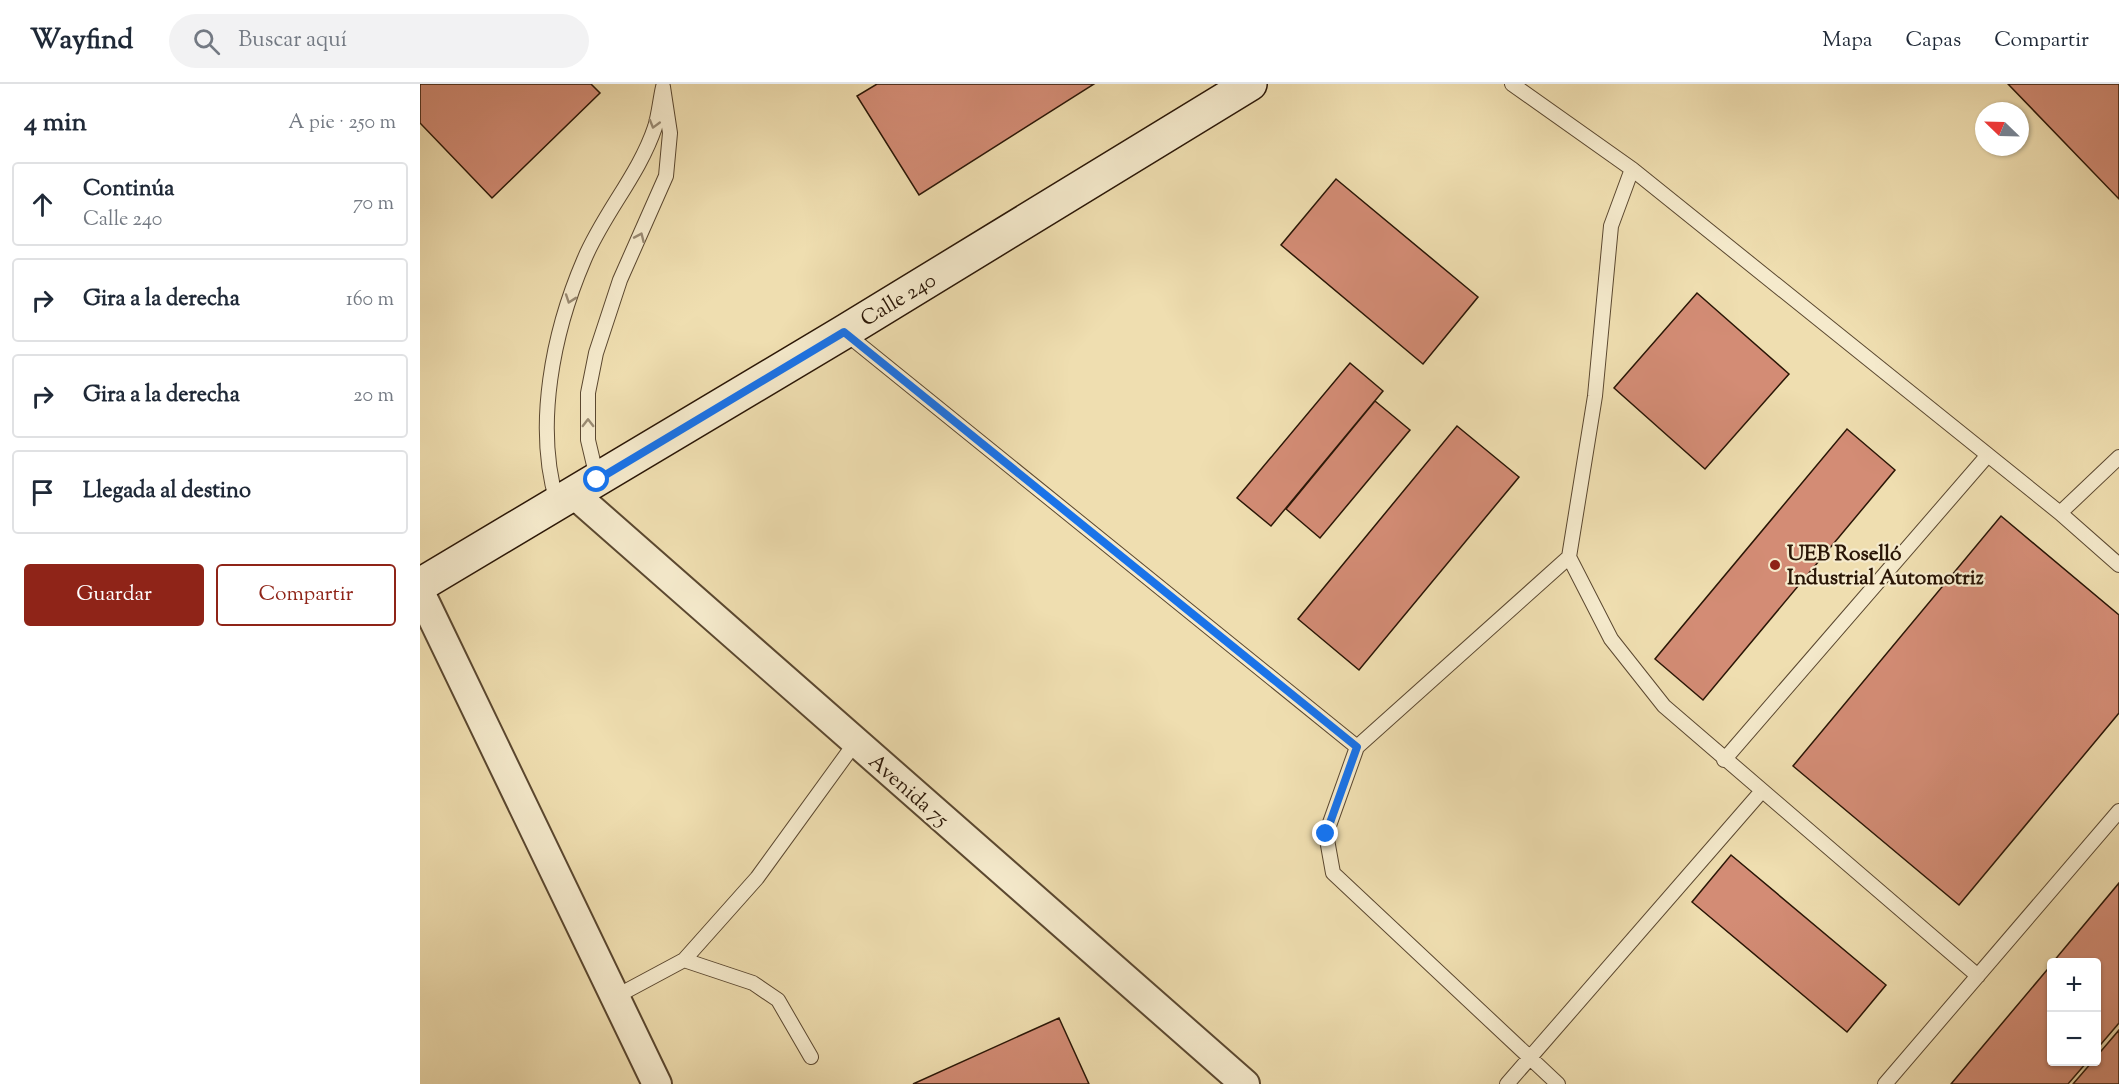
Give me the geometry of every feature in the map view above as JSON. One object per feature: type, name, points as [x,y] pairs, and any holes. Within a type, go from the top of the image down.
[{"type":"main road","name":"Calle 240","points":[[420,585],[844,332],[1250,84]]},
{"type":"street","name":"Avenida 75","points":[[576,493],[855,743],[1245,1084]]},
{"type":"street","points":[[420,592],[657,1084]]},
{"type":"lane","points":[[1512,84],[1632,169],[2060,513],[2119,565]]},
{"type":"lane","points":[[576,493],[545,434],[548,395],[565,316],[584,260],[638,164],[654,128],[663,85]]},
{"type":"lane","points":[[576,493],[588,440],[588,393],[596,353],[620,280],[666,176],[670,133],[663,85]]},
{"type":"lane","points":[[1632,169],[1611,226],[1595,396],[1569,557],[1611,639],[1664,706],[1761,792],[1978,976]]},
{"type":"lane","points":[[844,332],[1357,747]]},
{"type":"lane","points":[[1724,760],[1987,456]]},
{"type":"lane","points":[[2060,513],[2119,457]]},
{"type":"lane","points":[[1558,1084],[1333,873],[1326,834],[1357,747],[1569,557]]},
{"type":"lane","points":[[615,997],[684,960],[757,878],[855,743]]},
{"type":"lane","points":[[1507,1084],[1761,792]]},
{"type":"lane","points":[[1886,1084],[2119,811]]},
{"type":"lane","points":[[684,960],[753,983],[778,1000],[811,1057]]},
{"type":"building","points":[[420,84],[591,84],[600,93],[492,198],[420,123]]},
{"type":"building","points":[[877,84],[1094,84],[919,195],[857,96]]},
{"type":"building","points":[[2008,84],[2119,84],[2119,199],[2029,106],[2029,102],[2025,102]]},
{"type":"building","points":[[1336,179],[1478,297],[1423,364],[1281,245]]},
{"type":"building","points":[[1697,293],[1789,374],[1705,469],[1614,388]]},
{"type":"building","points":[[1350,363],[1383,391],[1271,526],[1237,498]]},
{"type":"building","points":[[1375,401],[1410,430],[1320,538],[1286,509]]},
{"type":"building","points":[[1457,426],[1519,477],[1359,670],[1298,619]]},
{"type":"building","name":"UEB Roselló Industrial Automotriz","points":[[1847,429],[1895,470],[1703,700],[1655,659]]},
{"type":"building","points":[[2001,516],[2119,615],[2119,713],[1959,905],[1793,766]]},
{"type":"building","points":[[1731,855],[1886,985],[1847,1032],[1692,902]]},
{"type":"building","points":[[2119,883],[2119,1023],[2101,1044],[2101,958],[2056,958]]},
{"type":"building","points":[[2047,970],[2047,1066],[2084,1066],[2068,1084],[1951,1084]]},
{"type":"building","points":[[1059,1018],[1089,1084],[913,1084]]},
{"type":"building","points":[[2119,1030],[2119,1084],[2073,1084],[2089,1066],[2101,1066],[2101,1051]]},
{"type":"place","name":"UEB Roselló Industrial Automotriz","points":[[1775,565]]},
{"type":"route","points":[[597,480],[844,332],[1357,747],[1326,834]]}]
